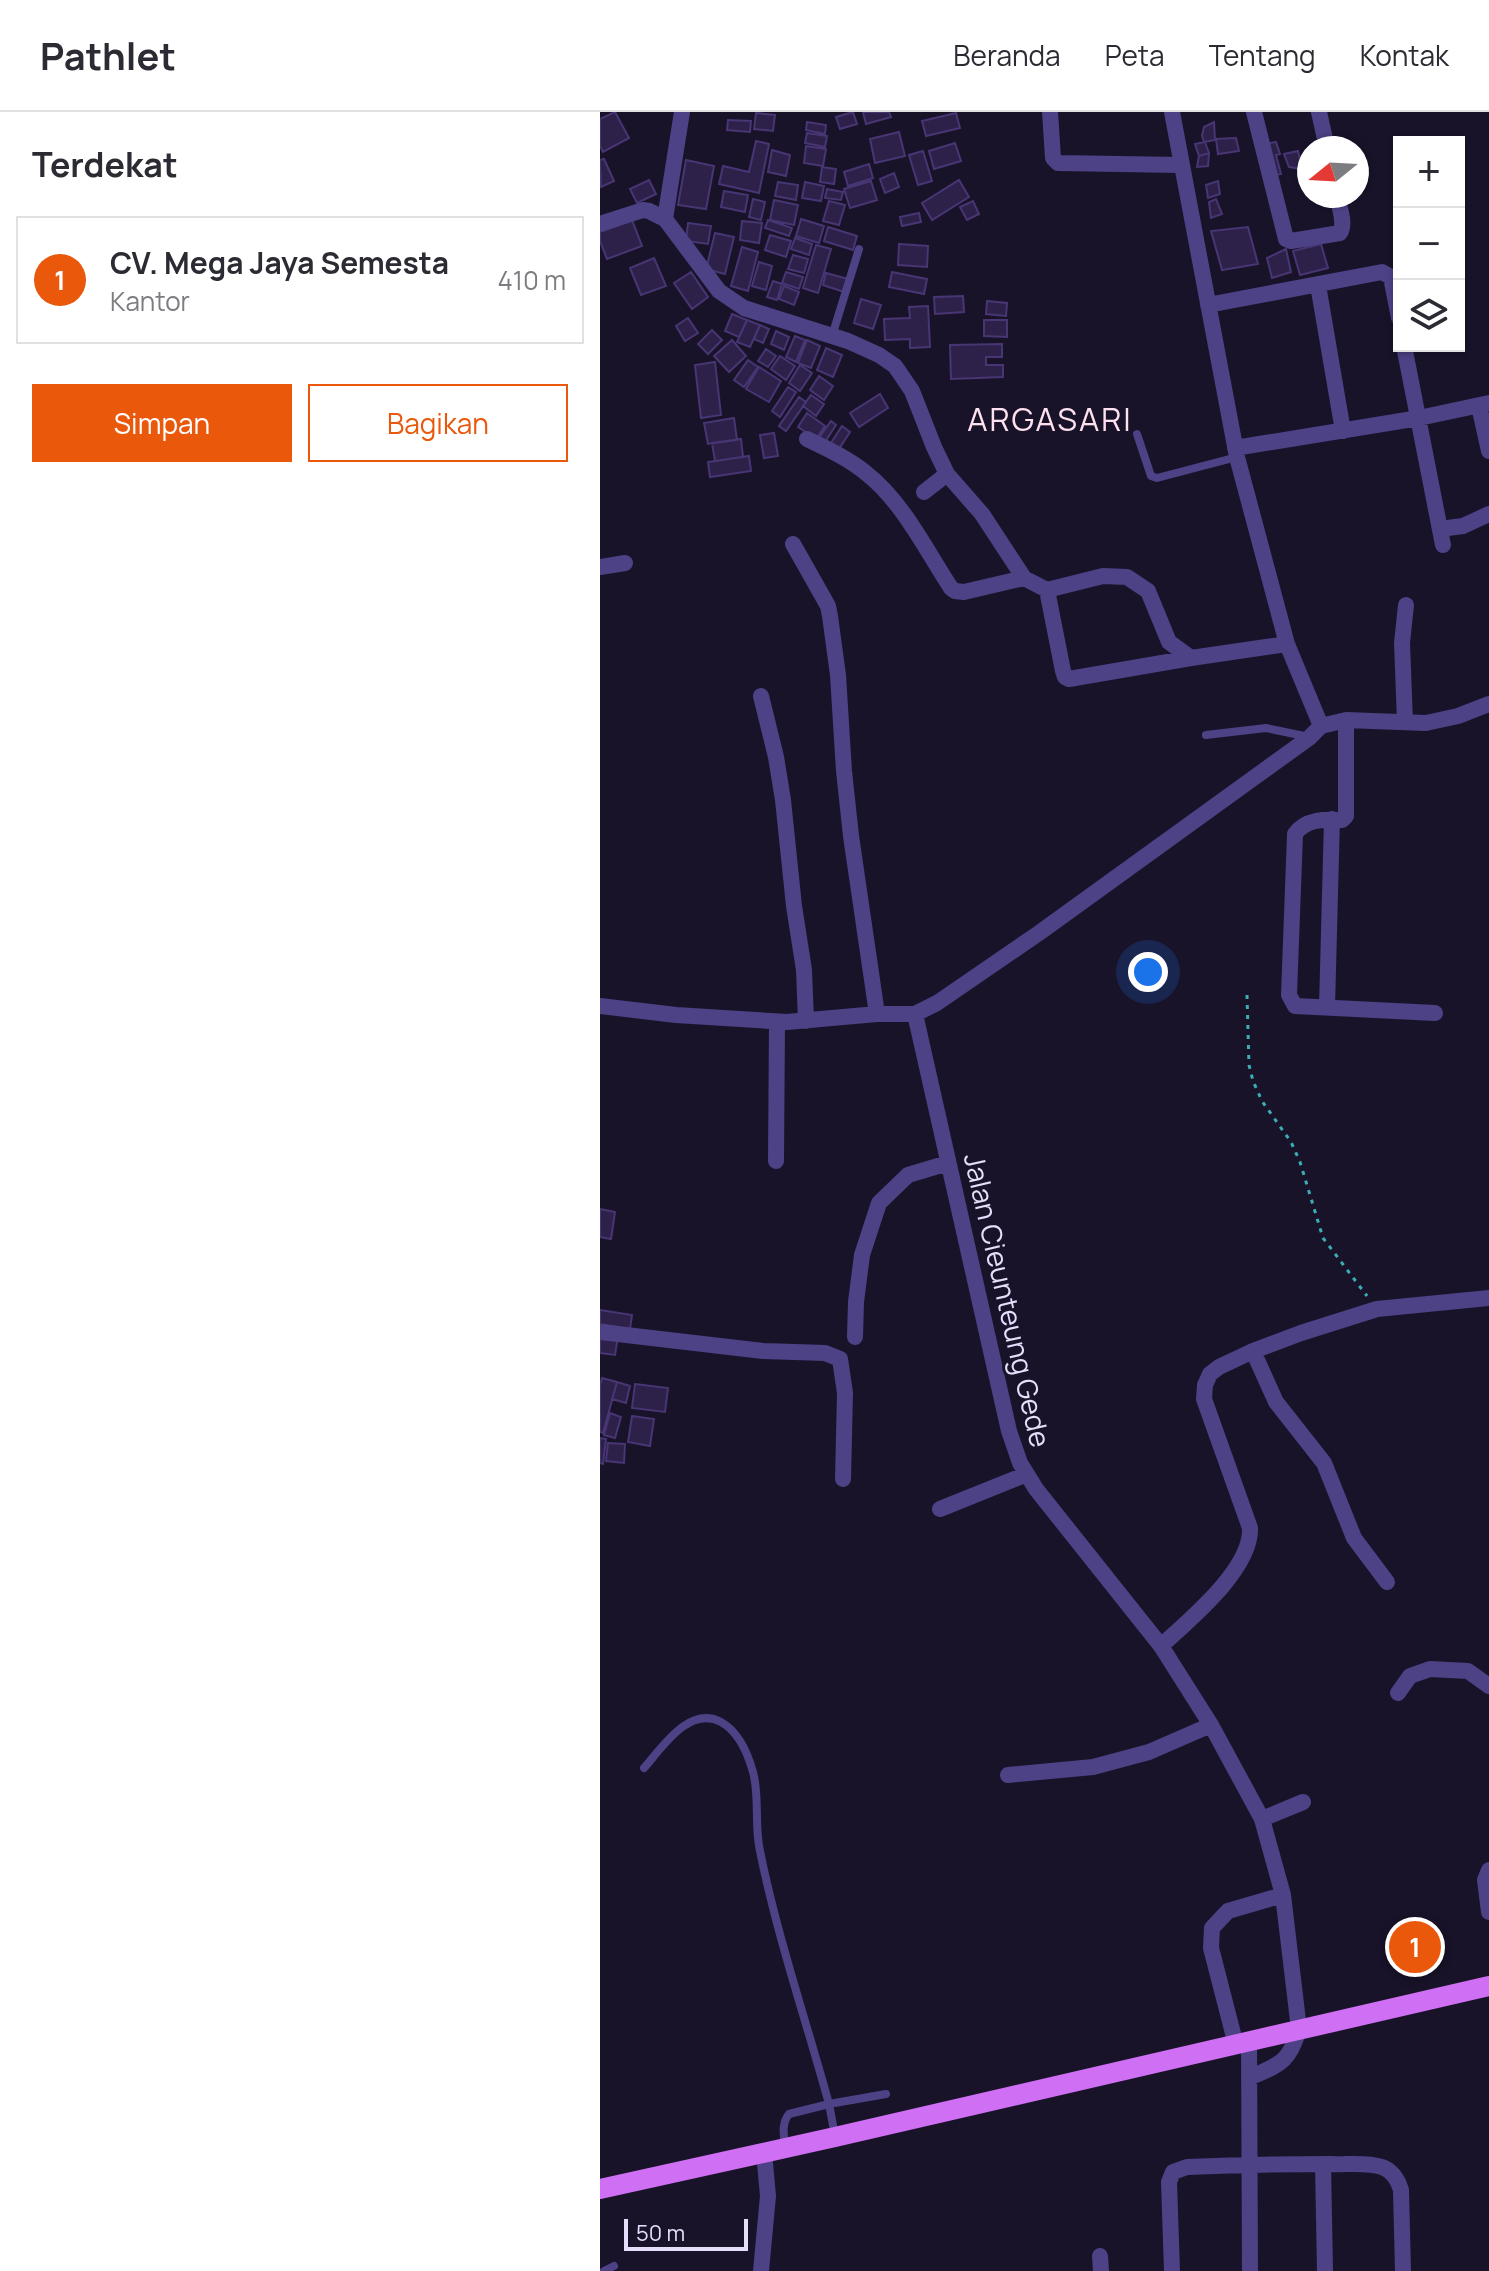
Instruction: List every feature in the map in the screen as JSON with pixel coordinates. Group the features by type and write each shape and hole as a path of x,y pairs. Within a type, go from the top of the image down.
{"main road":[{"path":"600,2189 1489,1986"}],"street":[{"path":"665,219 682,112"},
{"path":"1050,112 1053,158 1058,163 1181,165"},
{"path":"1172,112 1236,453 1287,644 1315,732"},
{"path":"1254,112 1286,239 1291,241 1340,233 1343,229 1339,208"},
{"path":"1319,112 1324,136"},
{"path":"600,224 643,210 649,211 665,219 719,291 744,308 848,341 895,366 912,391 947,474 982,514 1024,578 1047,590 1103,576 1127,577 1148,591 1169,642 1191,658"},
{"path":"1208,305 1382,272 1391,277 1393,287"},
{"path":"1318,285 1343,431"},
{"path":"1405,352 1442,537 1489,514"},
{"path":"1236,453 1484,405 1489,451"},
{"path":"807,439 847,459 868,474 886,493 955,591 964,592 1024,578"},
{"path":"924,492 947,474"},
{"path":"793,544 828,606 830,616 851,836 877,1014"},
{"path":"600,567 625,563"},
{"path":"1047,590 1063,671 1069,679 1287,644"},
{"path":"1405,722 1402,643 1406,605"},
{"path":"761,696 783,800 804,970 806,1021"},
{"path":"600,1006 777,1022 915,1014 937,1003 1039,933 1315,732 1346,720 1426,723 1458,716 1489,704"},
{"path":"1346,720 1346,816 1342,820 1306,823 1295,834 1289,995 1295,1006 1435,1013"},
{"path":"1327,1007 1332,819"},
{"name":"Jalan Cieunteung Gede","path":"915,1014 1009,1431 1020,1463 1036,1489 1161,1646 1211,1725 1262,1819 1283,1895 1299,2029"},
{"path":"776,1161 777,1022"},
{"path":"855,1337 862,1255 879,1203 908,1175 948,1163"},
{"path":"1161,1646 1226,1582 1251,1538 1204,1399 1210,1374 1253,1351 1377,1309 1489,1298"},
{"path":"600,1332 763,1351 825,1353 840,1359 845,1393 843,1479"},
{"path":"1253,1351 1276,1402 1324,1463 1354,1538 1387,1582"},
{"path":"940,1509 1027,1474"},
{"path":"1398,1693 1410,1676 1430,1669 1468,1671 1489,1686"},
{"path":"1008,1775 1106,1764 1149,1752 1211,1725"},
{"path":"1262,1819 1303,1802"},
{"path":"1489,1870 1485,1880 1489,1912"},
{"path":"1250,2271 1249,2078 1243,2043 1211,1948 1212,1928 1228,1911 1283,1895"},
{"path":"1249,2078 1282,2062 1293,2050 1299,2029"},
{"path":"761,2271 768,2196 764,2152"},
{"path":"1323,2164 1325,2271"},
{"path":"1172,2271 1169,2182 1173,2172 1187,2167 1323,2164 1372,2165 1392,2172 1401,2190 1403,2271"}],"lane":[{"path":"832,337 859,249"},
{"path":"1137,434 1147,469 1151,476 1157,478 1236,453"},
{"path":"1206,735 1266,728 1315,732"},
{"path":"644,1768 689,1722 706,1719 720,1722 745,1747 755,1776 759,1848 829,2104 835,2137"},
{"path":"785,2148 783,2126 789,2114 886,2094"},
{"path":"604,2271 614,2266"}],"path":[{"path":"1247,995 1248,1051 1253,1081 1300,1162 1323,1238 1377,1309"}],"building":[{"path":"615,112 629,138 603,152 600,146 600,119"},
{"path":"853,112 857,124 840,129 836,117"},
{"path":"863,112 889,112 891,117 866,124"},
{"path":"756,113 775,115 773,131 754,129"},
{"path":"956,113 960,128 926,136 922,121"},
{"path":"728,120 751,121 750,132 727,130"},
{"path":"807,122 826,125 825,134 806,130"},
{"path":"1214,122 1215,140 1204,142 1204,127"},
{"path":"899,132 905,156 875,163 870,139"},
{"path":"807,133 827,136 825,147 805,143"},
{"path":"1236,138 1239,151 1218,154 1216,139"},
{"path":"756,141 769,144 759,193 719,184 723,166 749,172"},
{"path":"1205,142 1209,153 1199,156 1195,144"},
{"path":"1276,142 1281,174 1270,176 1264,144"},
{"path":"955,143 961,161 934,169 929,151"},
{"path":"806,146 826,149 823,166 804,163"},
{"path":"772,150 790,155 786,176 768,172"},
{"path":"923,151 932,181 918,185 909,155"},
{"path":"1297,151 1297,168 1289,167 1284,154"},
{"path":"1209,153 1208,166 1197,167 1199,156"},
{"path":"604,159 614,181 601,187 600,160"},
{"path":"686,160 714,166 706,209 678,205"},
{"path":"869,164 873,178 848,186 844,172"},
{"path":"822,167 836,169 834,184 820,182"},
{"path":"894,173 899,187 885,193 880,179"},
{"path":"649,180 656,194 637,203 630,189"},
{"path":"959,180 969,197 932,220 922,203"},
{"path":"871,181 877,200 850,208 844,189"},
{"path":"1218,181 1220,194 1208,198 1206,185"},
{"path":"778,182 798,185 796,200 775,196"},
{"path":"805,182 824,186 821,201 802,198"},
{"path":"827,189 843,192 841,200 825,198"},
{"path":"724,191 748,195 745,212 721,207"},
{"path":"753,199 765,202 761,220 749,217"},
{"path":"1216,199 1222,214 1211,218 1209,202"},
{"path":"774,200 798,205 794,225 770,220"},
{"path":"829,201 845,205 839,225 823,221"},
{"path":"973,201 979,214 967,220 960,207"},
{"path":"919,213 921,222 902,226 900,217"},
{"path":"801,219 824,226 819,243 796,236"},
{"path":"632,220 642,246 607,259 600,232"},
{"path":"768,220 792,228 789,236 765,228"},
{"path":"742,221 762,223 759,243 740,240"},
{"path":"688,223 711,226 708,244 686,241"},
{"path":"828,227 857,236 853,250 824,241"},
{"path":"1248,227 1258,264 1222,270 1211,231"},
{"path":"715,233 734,237 725,274 706,269"},
{"path":"770,235 791,241 786,257 765,250"},
{"path":"795,238 812,244 809,255 791,249"},
{"path":"899,244 928,246 927,267 898,265"},
{"path":"1321,244 1328,268 1300,275 1293,251"},
{"path":"816,245 831,249 818,293 803,288"},
{"path":"742,247 758,252 748,291 731,286"},
{"path":"1286,249 1291,272 1272,278 1267,258"},
{"path":"793,255 808,259 804,273 788,269"},
{"path":"654,258 666,286 641,295 630,268"},
{"path":"759,262 772,266 766,290 752,286"},
{"path":"691,272 708,297 692,309 674,283"},
{"path":"786,272 803,277 799,289 782,283"},
{"path":"892,272 927,279 924,294 889,287"},
{"path":"826,273 848,279 844,292 823,285"},
{"path":"773,281 782,284 777,300 767,297"},
{"path":"784,286 799,292 794,305 779,299"},
{"path":"963,296 964,312 935,314 934,297"},
{"path":"861,299 881,305 873,329 854,323"},
{"path":"987,301 1007,303 1006,316 986,314"},
{"path":"928,306 930,347 910,348 910,339 885,340 884,319 910,318 909,307"},
{"path":"732,314 747,320 739,337 725,331"},
{"path":"688,318 698,333 685,341 676,326"},
{"path":"747,320 760,325 750,347 737,342"},
{"path":"984,320 1007,320 1007,337 984,336"},
{"path":"760,325 769,329 763,343 754,339"},
{"path":"712,330 722,340 708,354 698,344"},
{"path":"776,331 789,337 784,350 771,344"},
{"path":"795,336 805,340 796,362 786,357"},
{"path":"732,340 746,356 729,372 714,356"},
{"path":"807,340 820,346 811,368 798,363"},
{"path":"1002,344 1002,357 986,357 986,365 1003,365 1003,377 951,379 950,345"},
{"path":"826,348 842,355 833,377 817,370"},
{"path":"766,349 776,356 768,367 758,361"},
{"path":"780,356 795,366 786,380 771,369"},
{"path":"748,360 758,367 744,387 734,380"},
{"path":"715,362 721,415 701,418 695,365"},
{"path":"800,365 812,373 800,391 789,383"},
{"path":"759,367 781,381 769,402 746,389"},
{"path":"819,376 833,386 824,400 810,390"},
{"path":"788,387 796,392 780,417 772,411"},
{"path":"880,394 888,408 859,427 850,413"},
{"path":"811,395 824,404 816,416 803,406"},
{"path":"799,397 806,402 786,431 779,426"},
{"path":"807,413 825,426 816,439 798,427"},
{"path":"734,418 737,440 708,444 704,423"},
{"path":"831,421 836,425 825,442 819,438"},
{"path":"842,426 850,432 837,452 829,446"},
{"path":"774,433 778,456 764,458 760,435"},
{"path":"741,439 743,457 715,461 712,443"},
{"path":"749,456 751,471 710,477 708,462"},
{"path":"600,1209 615,1212 611,1239 600,1237"},
{"path":"600,1310 632,1315 630,1329 600,1324"},
{"path":"600,1333 618,1336 615,1355 600,1353"},
{"path":"602,1378 617,1382 603,1433 600,1432"},
{"path":"617,1382 630,1386 626,1403 612,1399"},
{"path":"635,1384 668,1388 665,1412 632,1408"},
{"path":"610,1413 621,1417 615,1438 604,1435"},
{"path":"632,1416 654,1419 650,1446 628,1442"},
{"path":"600,1438 606,1439 603,1464 600,1463"},
{"path":"608,1443 625,1444 624,1463 606,1461"}],"place":[{"name":"CV. Mega Jaya Semesta","path":"1415,1947"}],"district":[{"name":"ARGASARI","path":"1050,419"}]}
